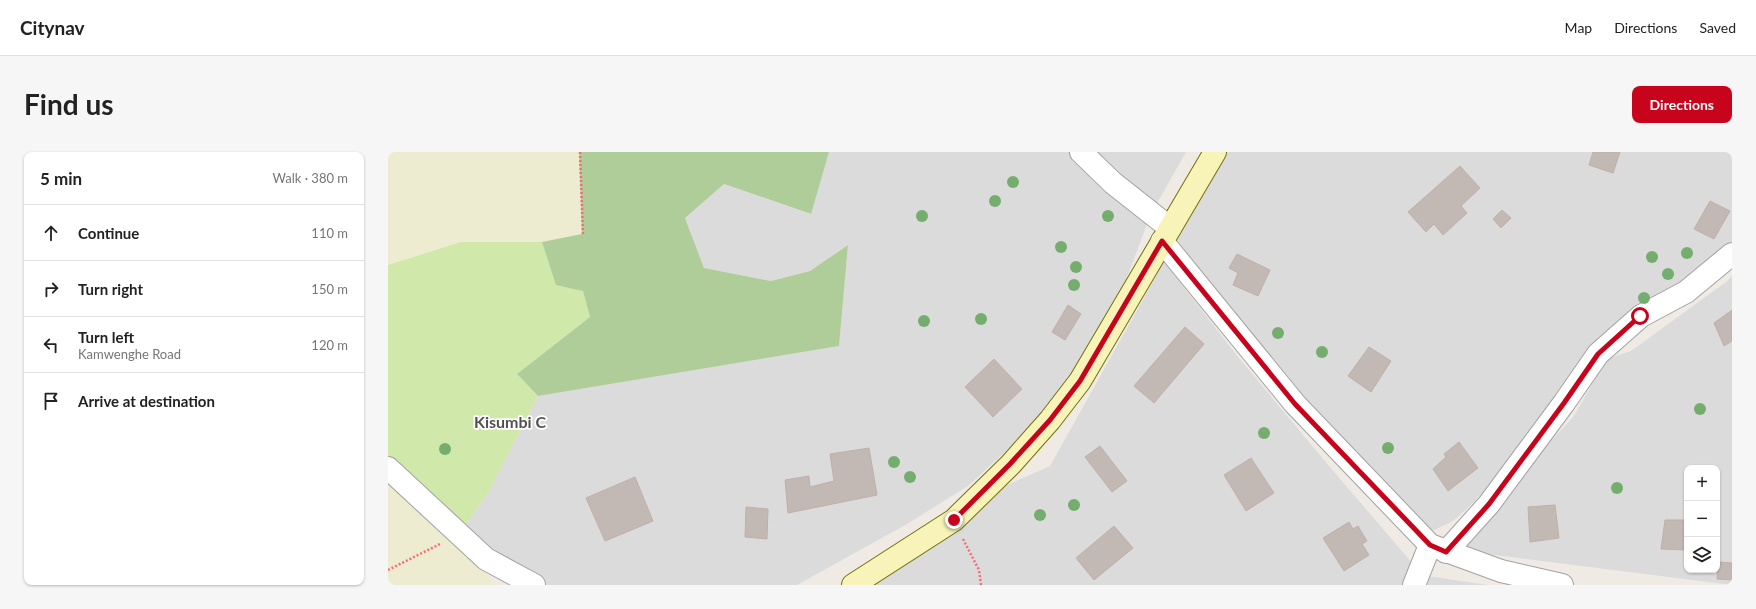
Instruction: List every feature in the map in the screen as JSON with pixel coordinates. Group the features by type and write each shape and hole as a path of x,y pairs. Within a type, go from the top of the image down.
{"main road":[{"path":"853,585 954,520 1010,464 1050,420 1080,381 1215,152"}],"street":[{"path":"1081,152 1166,234 1295,404 1438,549 1501,571 1562,585"},
{"path":"1414,585 1438,549 1489,504 1564,403 1598,354 1640,316 1686,292 1732,254"},
{"path":"388,468 486,558 534,585"}],"path":[{"path":"580,152 583,235"},
{"path":"954,520 979,570 981,585"},
{"path":"388,570 460,534"}],"shaded area":[{"path":"829,152 1186,152 1151,214 1116,306 1049,411 968,486 907,524 797,585 519,585 456,540 489,491 538,396 839,346 848,245 810,271 771,281 704,268 685,218 724,184 810,214"},
{"path":"1219,152 1732,152 1732,249 1637,320 1473,503 1453,521 1432,531 1390,494 1181,262 1175,239"},
{"path":"1164,262 1239,358 1413,564 1404,585 853,585 962,505 1050,466"},
{"path":"1732,276 1732,585 1463,551 1492,509 1533,460 1574,416 1606,359 1631,351 1726,282"},
{"path":"1421,575 1488,585 1417,585"}],"green space":[{"path":"388,152 579,152 582,234 542,242 461,242 388,265"},
{"path":"579,152 829,152 811,214 724,184 685,218 704,268 771,281 810,271 848,245 839,346 538,396 517,374 590,317 583,291 556,285 542,242 582,234"},
{"path":"461,242 542,242 555,281 583,291 590,317 517,374 538,396 489,491 456,540 388,477 388,265"},
{"path":"388,477 471,554 497,585 388,585"}],"building":[{"path":"1593,152 1620,152 1613,173 1589,165"},
{"path":"1460,166 1480,188 1461,206 1467,213 1443,235 1434,224 1426,232 1408,212"},
{"path":"1710,201 1730,211 1714,239 1694,229"},
{"path":"1502,210 1511,218 1501,228 1493,219"},
{"path":"1237,254 1270,270 1258,296 1233,285 1238,273 1229,268"},
{"path":"1068,305 1081,314 1065,340 1052,332"},
{"path":"1732,310 1732,341 1724,346 1714,323"},
{"path":"1185,327 1204,344 1154,403 1134,386"},
{"path":"1369,347 1391,361 1371,392 1348,376"},
{"path":"994,359 1022,389 993,417 965,387"},
{"path":"1459,442 1478,468 1448,491 1433,469 1446,457 1444,454"},
{"path":"1100,446 1127,481 1112,492 1085,457"},
{"path":"869,448 877,495 788,513 785,480 809,476 810,487 834,481 830,454"},
{"path":"1251,458 1274,493 1246,511 1224,475"},
{"path":"635,477 653,521 605,541 586,498"},
{"path":"1555,505 1559,538 1530,542 1528,507"},
{"path":"746,507 768,509 767,539 745,537"},
{"path":"1665,520 1684,520 1684,550 1661,549"},
{"path":"1349,522 1353,529 1358,526 1367,541 1362,544 1369,555 1344,571 1323,538"},
{"path":"1114,526 1133,548 1094,580 1076,558"},
{"path":"1720,562 1732,563 1732,580 1717,579 1717,573 1720,573"}],"district":[{"name":"Kisumbi C","path":"510,421"}],"route":[{"path":"954,520 1010,464 1050,420 1080,381 1162,241 1295,404 1430,545 1446,552 1489,504 1564,403 1598,354 1640,316"}]}
